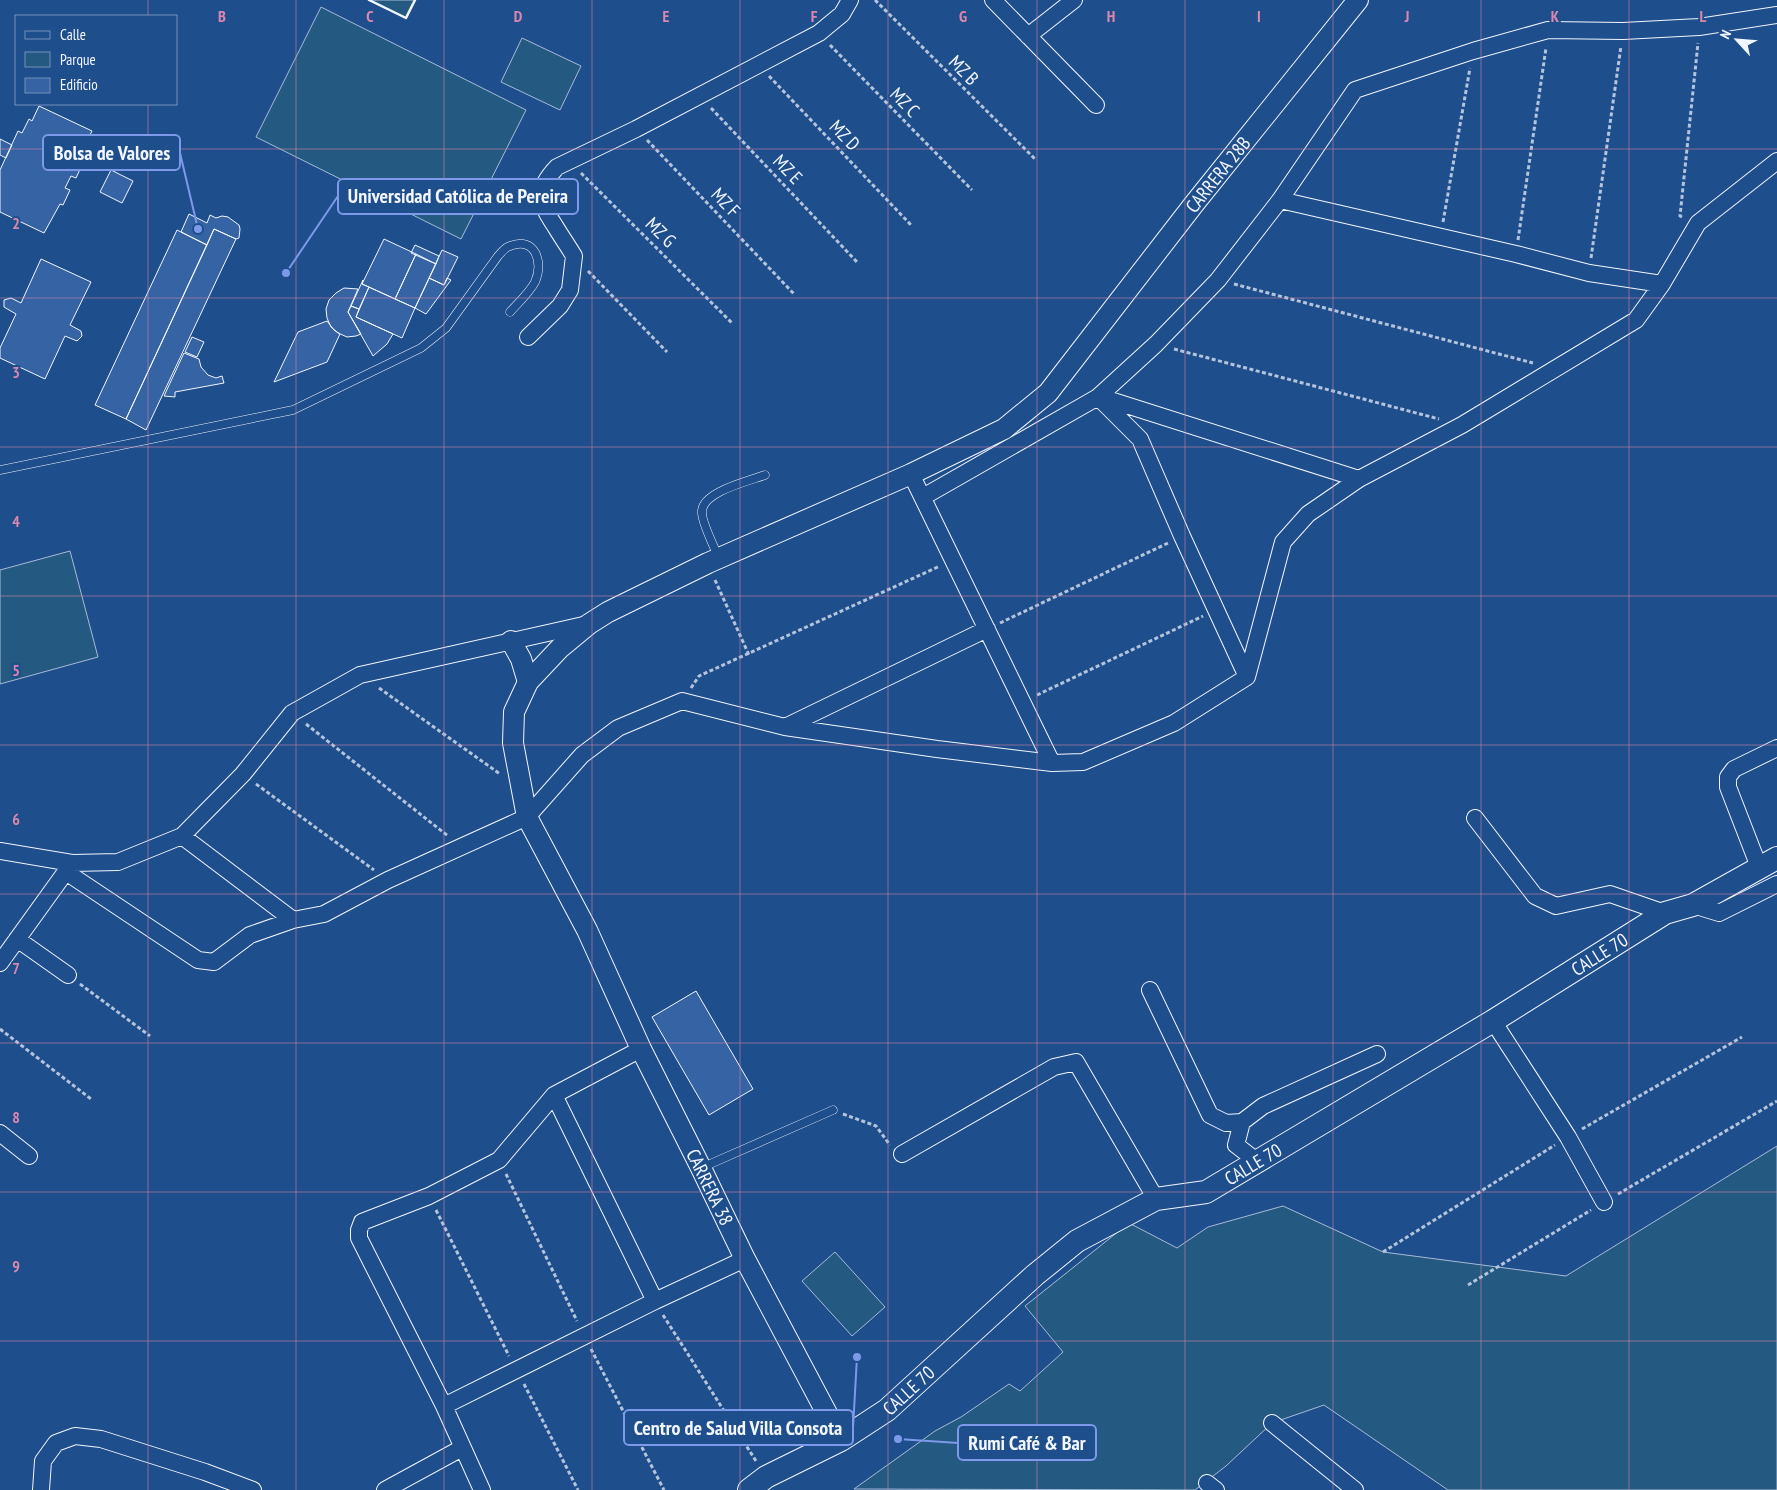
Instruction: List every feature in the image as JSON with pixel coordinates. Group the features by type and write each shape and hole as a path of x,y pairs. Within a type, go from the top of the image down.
{"main road":[{"name":"CALLE 70","path":"757,1484 841,1440 887,1410 1035,1275 1077,1241 1156,1199 1206,1192 1493,1021 1665,913 1693,905 1768,863"}],"street":[{"path":"528,337 560,306 570,290 574,256 543,207 542,194 548,176 557,167 568,161 819,33 842,14 850,0"},
{"path":"993,0 1096,105"},
{"path":"1028,36 1074,0"},
{"name":"CARRERA 28B","path":"714,561 911,474 1004,429 1048,393 1194,204 1358,0"},
{"path":"923,497 1098,396 1156,344 1218,280 1280,200 1355,90 1473,50 1548,30 1623,31 1699,27 1777,15"},
{"path":"69,868 198,960 214,962 250,935 293,920 324,914 388,880 528,817 582,755 596,744 618,728 682,701 785,727 1052,763 1083,762 1174,724 1247,677 1283,542 1308,514 1359,479 1462,425 1636,320 1662,284 1698,223 1777,161"},
{"path":"1280,200 1516,254 1589,273 1662,284"},
{"path":"1098,396 1359,479"},
{"path":"1098,396 1140,439 1247,677"},
{"path":"911,474 1052,763"},
{"name":"CARRERA 38","path":"714,561 608,612 589,624 560,648 528,682 514,712 513,743 528,817 587,930 641,1049 745,1259 841,1440"},
{"path":"0,851 69,868 118,862 182,836 243,774 292,713 360,675 589,624"},
{"path":"785,727 986,629"},
{"path":"511,641 521,659 528,682"},
{"path":"1768,863 1728,787 1728,777 1734,769 1777,748"},
{"path":"1476,818 1534,896 1556,906 1610,894 1665,913"},
{"path":"182,836 293,920"},
{"path":"0,963 69,868"},
{"path":"1693,905 1719,913 1777,884"},
{"path":"17,939 68,975"},
{"path":"1150,990 1210,1115 1226,1123 1242,1122 1263,1106 1377,1054"},
{"path":"1493,1021 1568,1137 1604,1202"},
{"path":"482,1490 444,1406 359,1238 359,1230 362,1222 429,1196 499,1160 554,1095 641,1049"},
{"path":"902,1154 1054,1067 1076,1062 1156,1199"},
{"path":"554,1095 655,1301"},
{"path":"1242,1122 1236,1145 1258,1162"},
{"path":"0,1133 29,1156"},
{"path":"444,1406 655,1301 745,1259"},
{"path":"1272,1423 1355,1490"},
{"path":"41,1490 43,1461 56,1443 75,1436 101,1439 205,1472 254,1490"},
{"path":"385,1490 462,1448"}],"lane":[{"path":"0,470 293,410 421,348 446,328 498,256 509,246 522,244 531,248 538,257 539,268 535,283 510,312"},
{"path":"714,561 702,514 702,505 713,494 765,475"},
{"path":"701,1168 833,1110"}],"path":[{"name":"MZ B","path":"875,0 1034,159"},
{"path":"1698,223 1680,216 1699,27"},
{"path":"1516,254 1548,30"},
{"path":"1589,273 1623,31"},
{"name":"MZ C","path":"819,33 972,190"},
{"path":"1441,238 1473,50"},
{"name":"MZ D","path":"759,65 911,225"},
{"name":"MZ E","path":"698,95 857,262"},
{"name":"MZ F","path":"636,128 795,295"},
{"name":"MZ G","path":"568,161 734,324"},
{"path":"574,256 667,352"},
{"path":"1218,280 1555,369"},
{"path":"1156,344 1462,425"},
{"path":"986,629 1182,536"},
{"path":"682,701 699,676 749,655 954,559"},
{"path":"714,561 749,655"},
{"path":"1023,702 1217,610"},
{"path":"360,675 521,789"},
{"path":"292,713 461,846"},
{"path":"243,774 388,880"},
{"path":"68,975 150,1036"},
{"path":"0,1029 91,1099"},
{"path":"1468,1285 1604,1202 1777,1101"},
{"path":"833,1110 876,1126 889,1144 902,1154"},
{"path":"429,1196 578,1490"},
{"path":"655,1301 757,1484"}],"green space":[{"path":"369,0 415,0 406,18"},
{"path":"321,7 526,110 461,239 256,137"},
{"path":"522,38 581,66 560,110 501,82"},
{"path":"70,551 98,657 0,684 0,570"},
{"path":"1777,1146 1777,1490 1448,1490 1324,1405 1272,1423 1226,1466 1195,1490 854,1489 935,1431 961,1417 1009,1384 1020,1391 1063,1352 1025,1306 1129,1223 1177,1248 1208,1227 1283,1206 1383,1252 1566,1276"},
{"path":"835,1252 885,1307 852,1336 802,1281"}],"building":[{"path":"39,106 92,131 85,145 87,146 80,162 83,163 76,178 71,176 65,188 70,190 63,205 60,204 44,233 0,212 0,170 18,131 22,133 29,119 32,121"},
{"path":"0,139 12,145 6,158 0,155"},
{"path":"111,170 133,181 122,203 100,192"},
{"path":"189,214 207,223 210,215 216,218 228,217 239,225 239,238 236,239 214,229 207,245 181,232"},
{"path":"214,229 236,239 146,430 126,419"},
{"path":"177,230 207,245 126,419 95,405"},
{"path":"384,239 416,254 395,299 362,284"},
{"path":"415,245 439,256 436,264 411,253"},
{"path":"442,250 458,257 444,285 429,278"},
{"path":"416,254 436,264 415,308 395,299"},
{"path":"41,259 91,282 70,325 81,331 82,336 77,341 65,336 45,379 0,358 0,348 16,314 4,307 4,300 11,298 21,303"},
{"path":"429,278 444,285 447,278 451,280 426,314 415,308"},
{"path":"363,280 362,284 369,287 359,309 351,306"},
{"path":"369,287 415,308 402,338 356,317"},
{"path":"344,288 358,289 348,312 361,334 356,336 347,337 338,333 331,327 327,318 326,309 329,300"},
{"path":"351,306 359,309 356,317 393,334 387,344 373,356 348,312"},
{"path":"327,321 340,334 327,362 274,382 298,332"},
{"path":"192,337 204,342 197,357 185,352"},
{"path":"184,353 199,359 201,367 208,375 216,378 222,376 224,383 175,392 175,397 164,396"},
{"path":"696,991 753,1089 709,1115 652,1017"}],"wall":[{"path":"369,0 406,18 415,0"}],"place":[{"name":"Bolsa de Valores","path":"198,229"},
{"name":"Universidad Católica de Pereira","path":"286,273"},
{"name":"Centro de Salud Villa Consota","path":"857,1357"},
{"name":"Rumi Café & Bar","path":"898,1439"}]}
